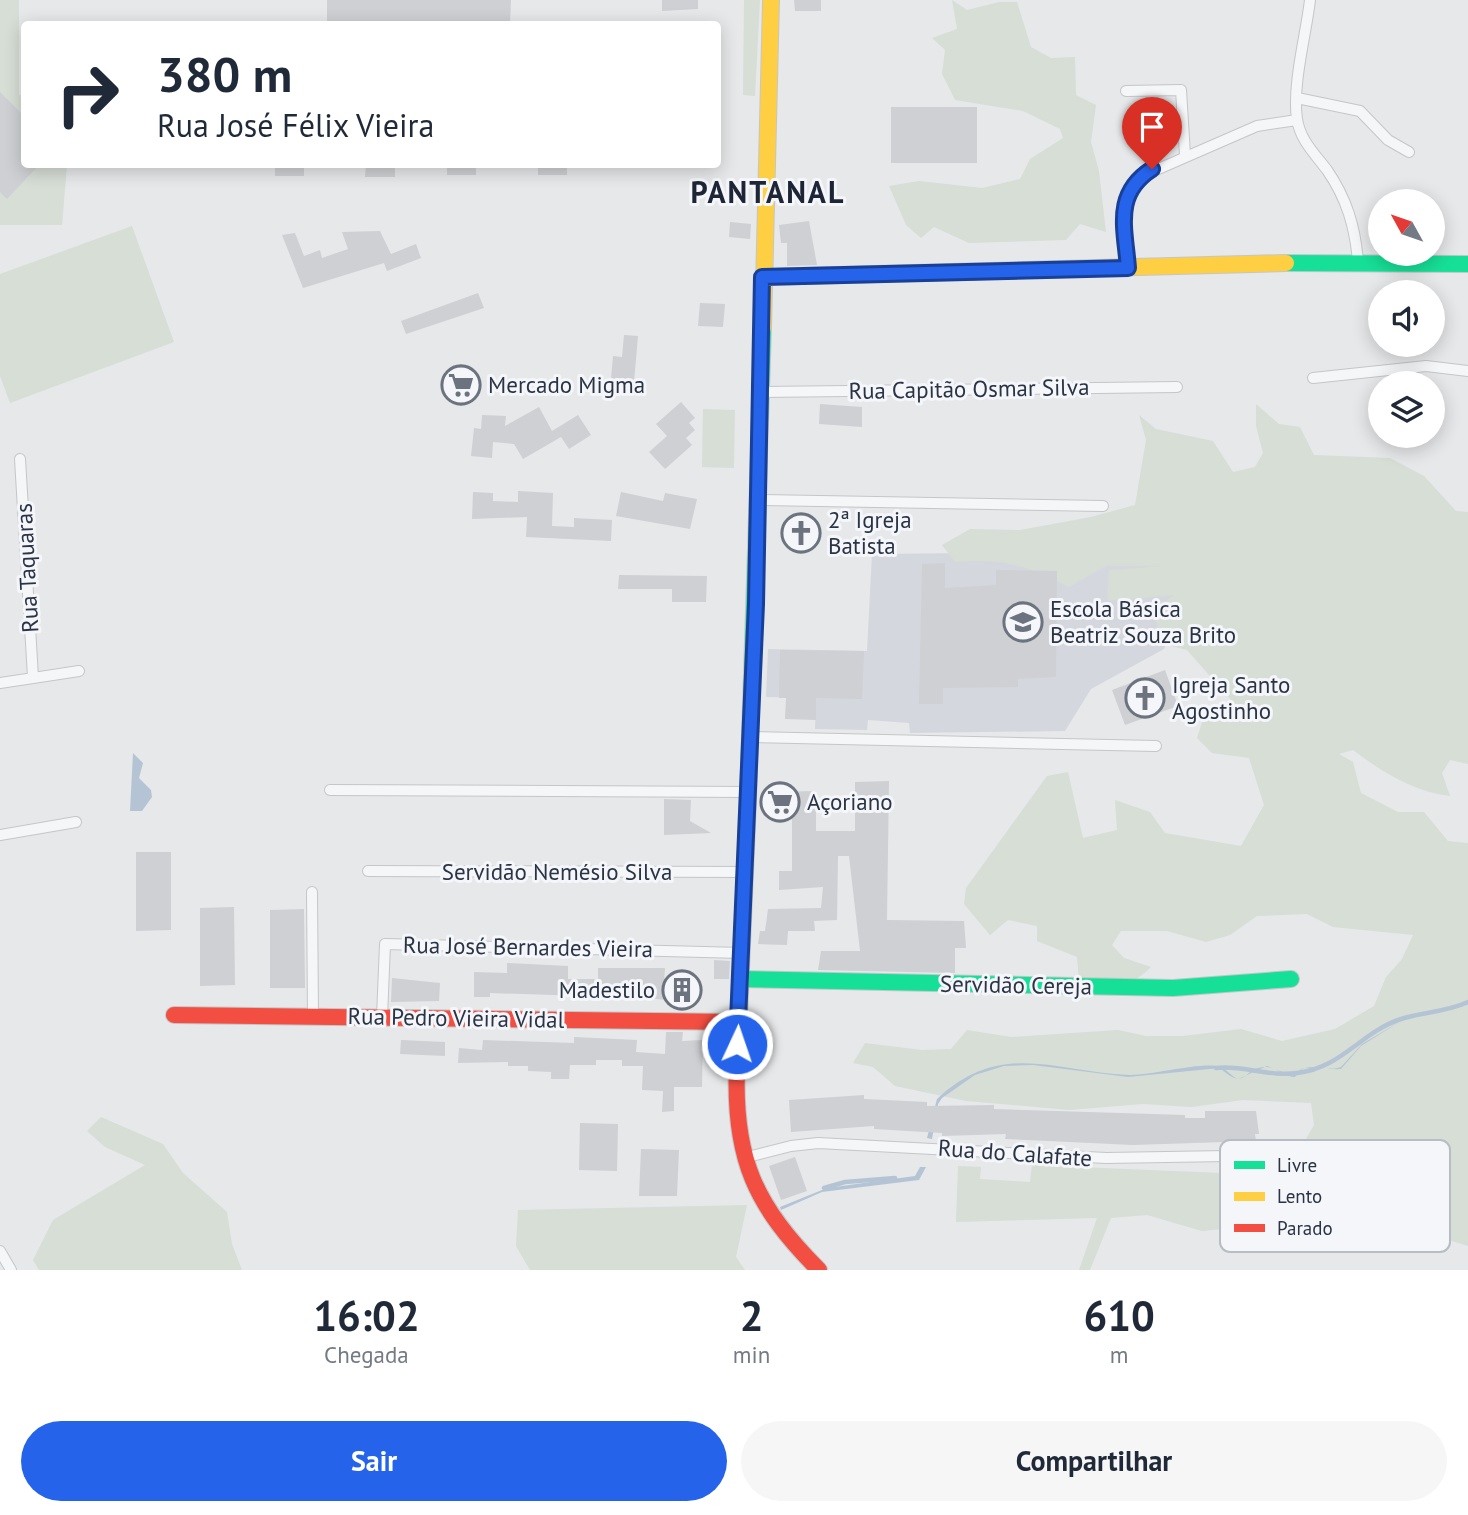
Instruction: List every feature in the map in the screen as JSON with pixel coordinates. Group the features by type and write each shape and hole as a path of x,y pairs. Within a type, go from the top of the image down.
{"street":[{"path":"771,0 746,873 736,1084 744,1158 759,1201 774,1224 819,1270"},
{"path":"1310,0 1297,98 1297,120 1306,144 1326,170 1352,217 1358,261"},
{"path":"1126,91 1181,90 1185,155"},
{"path":"1297,98 1360,111 1388,141 1409,152"},
{"path":"1128,268 1124,208 1131,186 1152,169 1257,126 1297,120"},
{"path":"762,277 1358,261 1468,264"},
{"path":"1313,379 1426,366 1468,371"},
{"name":"Rua Capitão Osmar Silva","path":"760,391 1177,387"},
{"name":"Rua Taquaras","path":"20,459 33,677"},
{"path":"758,500 1102,506"},
{"path":"0,683 79,671"},
{"path":"750,737 1156,746"},
{"path":"330,790 748,792"},
{"path":"0,835 76,822"},
{"name":"Servidão Nemésio Silva","path":"368,871 746,873"},
{"path":"312,892 313,1016"},
{"name":"Rua José Bernardes Vieira","path":"382,1017 385,944 743,953"},
{"name":"Servidão Cereja","path":"741,979 1173,988 1291,979"},
{"name":"Rua Pedro Vieira Vidal","path":"174,1015 738,1022"},
{"name":"Rua do Calafate","path":"744,1158 818,1143 1106,1158 1220,1156"},
{"path":"0,1251 11,1270"}],"shaded area":[{"path":"0,0 19,0 21,168 67,168 62,225 0,225"},
{"path":"744,0 760,0 755,96 743,95"},
{"path":"952,0 967,10 999,2 1017,2 1031,47 1051,58 1075,57 1076,95 1096,105 1091,142 1099,171 1106,232 1080,224 1066,240 969,243 934,227 921,238 906,225 889,186 919,181 982,188 1020,179 1030,159 1063,138 1060,129 1023,111 955,100 942,74 945,50 932,38 957,29"},
{"path":"132,226 174,342 10,403 0,376 0,274"},
{"path":"1256,404 1279,424 1300,427 1314,455 1390,458 1424,476 1456,511 1468,512 1468,764 1450,760 1442,773 1450,796 1399,780 1353,750 1339,754 1353,762 1361,793 1398,812 1424,812 1448,841 1468,843 1468,1246 1450,1240 1450,1140 1305,1140 1314,1125 1311,1103 1243,1100 1192,1107 1143,1104 1069,1110 966,1101 895,1086 873,1067 853,1063 865,1043 922,1050 951,1049 967,1030 1011,1037 1118,1030 1146,1036 1183,1036 1241,1029 1282,1041 1335,1029 1374,1006 1386,977 1402,959 1413,935 1333,927 1307,914 1257,916 1230,935 1206,942 1167,931 1121,931 1112,945 1124,958 1151,967 1134,980 1109,984 1079,980 1077,957 1037,941 1037,926 1008,920 990,935 964,904 966,888 1047,776 1068,772 1083,838 1117,830 1115,800 1150,812 1165,833 1241,846 1264,805 1249,758 1212,753 1197,738 1204,716 1238,708 1187,650 1163,644 1153,611 1174,595 1107,601 1109,570 1163,566 1106,566 1069,587 1027,568 1002,562 955,562 942,545 970,529 1020,530 1091,517 1135,505 1146,440 1139,415 1156,429 1213,441 1233,472 1255,467 1263,453 1256,426"},
{"path":"703,409 735,410 734,468 702,467"},
{"name":"Escola Básica Beatriz Souza Brito","path":"1153,551 1191,596 1164,649 1091,689 1065,731 910,733 909,723 868,720 867,730 815,729 816,698 766,697 768,649 867,651 872,554"},
{"path":"101,1117 163,1144 183,1173 227,1212 232,1244 242,1270 39,1270 33,1260 53,1220 145,1165 105,1147 87,1131"},
{"path":"1032,1165 1220,1173 1220,1229 1202,1231 1147,1215 1111,1218 1090,1270 1079,1270 1097,1218 956,1222 958,1166 981,1167 980,1179 1030,1182"},
{"path":"747,1205 736,1257 745,1270 530,1270 516,1246 518,1210"}],"water":[{"path":"133,753 143,763 139,778 151,790 152,797 142,811 130,811"},
{"path":"1401,1021 1361,1046 1341,1069 1334,1069 1341,1067 1362,1044"},
{"path":"1007,1064 1052,1065 1129,1075 1212,1066 1222,1068 1237,1078 1220,1068 1128,1077 1033,1065 1004,1066 975,1075 942,1098 938,1104 932,1139 927,1138 937,1099 961,1081 984,1070"},
{"path":"920,1167 926,1167 919,1180 822,1192 781,1210 780,1207 827,1188 915,1176"}],"building":[{"path":"327,0 511,0 510,21 327,21"},
{"path":"662,0 698,0 698,9 662,11"},
{"path":"794,0 821,0 821,11 795,11"},
{"path":"0,92 21,113 21,168 36,168 7,199 0,192"},
{"path":"891,107 977,107 977,163 891,163"},
{"path":"275,168 304,168 304,176 275,176"},
{"path":"366,168 395,168 395,177 365,177"},
{"path":"447,168 476,168 476,175 447,175"},
{"path":"538,168 567,168 567,175 538,175"},
{"path":"809,221 817,265 787,266 787,243 781,243 779,225"},
{"path":"730,222 751,224 750,239 729,237"},
{"path":"380,231 391,254 416,244 421,258 387,271 384,263 303,288 282,235 295,233 304,256 320,250 322,258 348,249 342,232"},
{"path":"478,293 484,308 406,334 401,321"},
{"path":"700,303 725,304 723,327 698,326"},
{"path":"624,335 638,336 634,382 611,379 613,356 622,357"},
{"path":"681,402 695,418 689,423 695,430 686,438 692,445 665,469 649,452 667,436 656,424"},
{"path":"820,404 862,407 862,427 819,424"},
{"path":"539,407 552,431 578,415 591,435 569,449 561,437 523,459 514,444 493,442 492,458 471,456 474,428 481,429 482,415 506,416 505,426"},
{"path":"518,491 553,493 552,526 574,527 574,518 612,520 611,541 526,537 527,517 472,519 473,492 493,493 493,501 518,502"},
{"path":"621,492 663,501 665,493 697,499 690,529 616,516"},
{"name":"2ª Igreja Batista","path":"788,522 815,522 814,543 788,543"},
{"path":"945,563 945,588 996,585 996,570 1057,571 1056,677 1018,679 1018,687 943,688 943,704 919,704 922,564"},
{"path":"619,575 707,576 706,602 672,602 672,589 618,589"},
{"path":"780,650 864,651 862,699 816,698 816,720 785,719 786,698 779,698"},
{"name":"Igreja Santo Agostinho","path":"1165,670 1178,706 1125,725 1112,690"},
{"path":"889,781 887,920 964,921 966,948 955,948 955,973 818,970 821,951 860,951 849,856 838,856 837,920 814,921 815,931 788,931 787,945 758,944 760,931 765,931 768,909 821,908 823,887 779,890 779,871 792,871 792,814 773,814 773,792 816,791 816,831 855,831 855,782"},
{"path":"664,799 691,800 690,821 711,833 664,835"},
{"path":"136,852 171,852 171,930 136,931"},
{"path":"234,907 235,985 200,986 200,908"},
{"path":"304,909 305,988 270,988 270,910"},
{"path":"714,960 730,961 729,979 714,979"},
{"path":"507,963 568,966 568,979 598,979 598,968 665,968 664,983 697,984 696,996 689,1006 667,1005 667,1000 645,998 490,993 490,997 474,997 474,972 507,973"},
{"path":"392,978 440,983 439,1001 391,1002"},
{"path":"666,1032 683,1032 682,1041 703,1040 702,1087 674,1087 674,1111 662,1112 663,1091 642,1090 643,1066 622,1066 622,1060 596,1060 596,1065 570,1065 569,1079 551,1079 551,1072 528,1071 528,1066 508,1066 508,1062 458,1063 459,1048 482,1050 483,1040 574,1043 574,1037 637,1040 636,1052 665,1054"},
{"path":"401,1040 445,1042 445,1056 400,1054"},
{"path":"864,1095 864,1099 927,1102 927,1106 994,1105 994,1109 1185,1115 1185,1118 1205,1118 1205,1111 1256,1111 1259,1134 1255,1134 1256,1140 1133,1145 1005,1139 1006,1134 942,1136 942,1133 874,1129 874,1126 791,1132 789,1100"},
{"path":"580,1123 618,1124 617,1171 579,1170"},
{"path":"641,1149 679,1150 677,1196 639,1196"},
{"path":"795,1157 807,1191 781,1200 769,1166"}],"waterway":[{"path":"1216,1068 1287,1074 1313,1070 1339,1057 1387,1025 1468,1002"},
{"path":"824,1188 845,1182 895,1178"}],"traffic: fast":[{"path":"1286,263 1468,264"},
{"path":"748,799 763,328"},
{"path":"741,979 1173,988 1291,979"}],"traffic: slow":[{"path":"763,328 771,0"},
{"path":"763,277 1286,263"},
{"path":"737,1066 748,799"}],"traffic: jam":[{"path":"174,1015 738,1022"},
{"path":"737,1066 739,1128 752,1178 779,1224 819,1270"}],"place":[{"name":"Mercado Migma","path":"461,385"},
{"name":"2ª Igreja Batista","path":"801,533"},
{"name":"Escola Básica Beatriz Souza Brito","path":"1023,622"},
{"name":"Igreja Santo Agostinho","path":"1145,698"},
{"name":"Açoriano","path":"780,802"},
{"name":"Madestilo","path":"682,990"}],"district":[{"name":"PANTANAL","path":"768,193"}],"route":[{"path":"737,1044 756,604 762,277 1128,268 1124,208 1126,196 1131,186 1152,169"}]}
